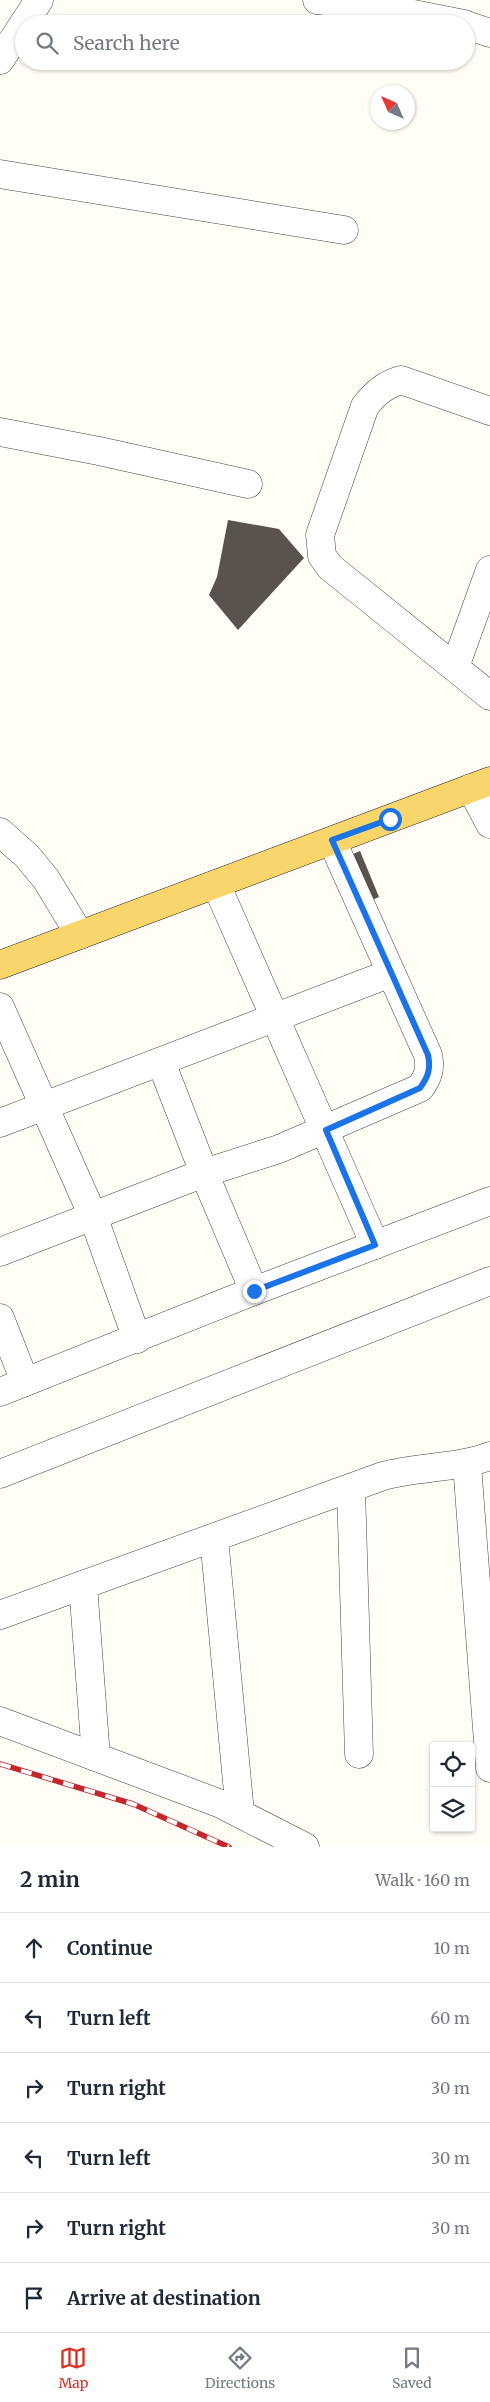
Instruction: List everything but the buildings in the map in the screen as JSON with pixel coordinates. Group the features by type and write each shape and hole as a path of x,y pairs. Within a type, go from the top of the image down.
{"main road":[{"path":"0,965 480,784"}],"street":[{"path":"29,15 39,0"},
{"path":"317,0 378,7 419,15"},
{"path":"475,28 490,33"},
{"path":"0,60 15,37"},
{"path":"0,174 344,230"},
{"path":"490,411 401,380 389,383 365,406 320,535 322,556 330,567 490,696"},
{"path":"0,432 98,451 248,484"},
{"path":"455,666 490,570"},
{"path":"480,784 490,824"},
{"path":"0,832 26,856 46,879 80,935"},
{"path":"0,1252 204,1173 278,1149 420,1088 427,1078 430,1064 428,1055 332,840"},
{"path":"216,884 326,1130 375,1245"},
{"path":"0,1123 391,973"},
{"path":"0,1007 93,1216 137,1338"},
{"path":"161,1062 204,1173 254,1291"},
{"path":"0,1392 254,1291 490,1201"},
{"path":"0,1474 490,1281"},
{"path":"0,1318 25,1382"},
{"path":"0,1615 400,1471 479,1460 490,1768"},
{"path":"351,1489 359,1754"},
{"path":"214,1538 240,1813"},
{"path":"83,1585 96,1757"},
{"path":"0,1721 240,1813 305,1847"}],"railway":[{"path":"0,1764 133,1804 229,1847"}],"route":[{"path":"254,1291 375,1245 326,1130 420,1088 427,1078 430,1064 428,1055 332,840 390,819"}]}
